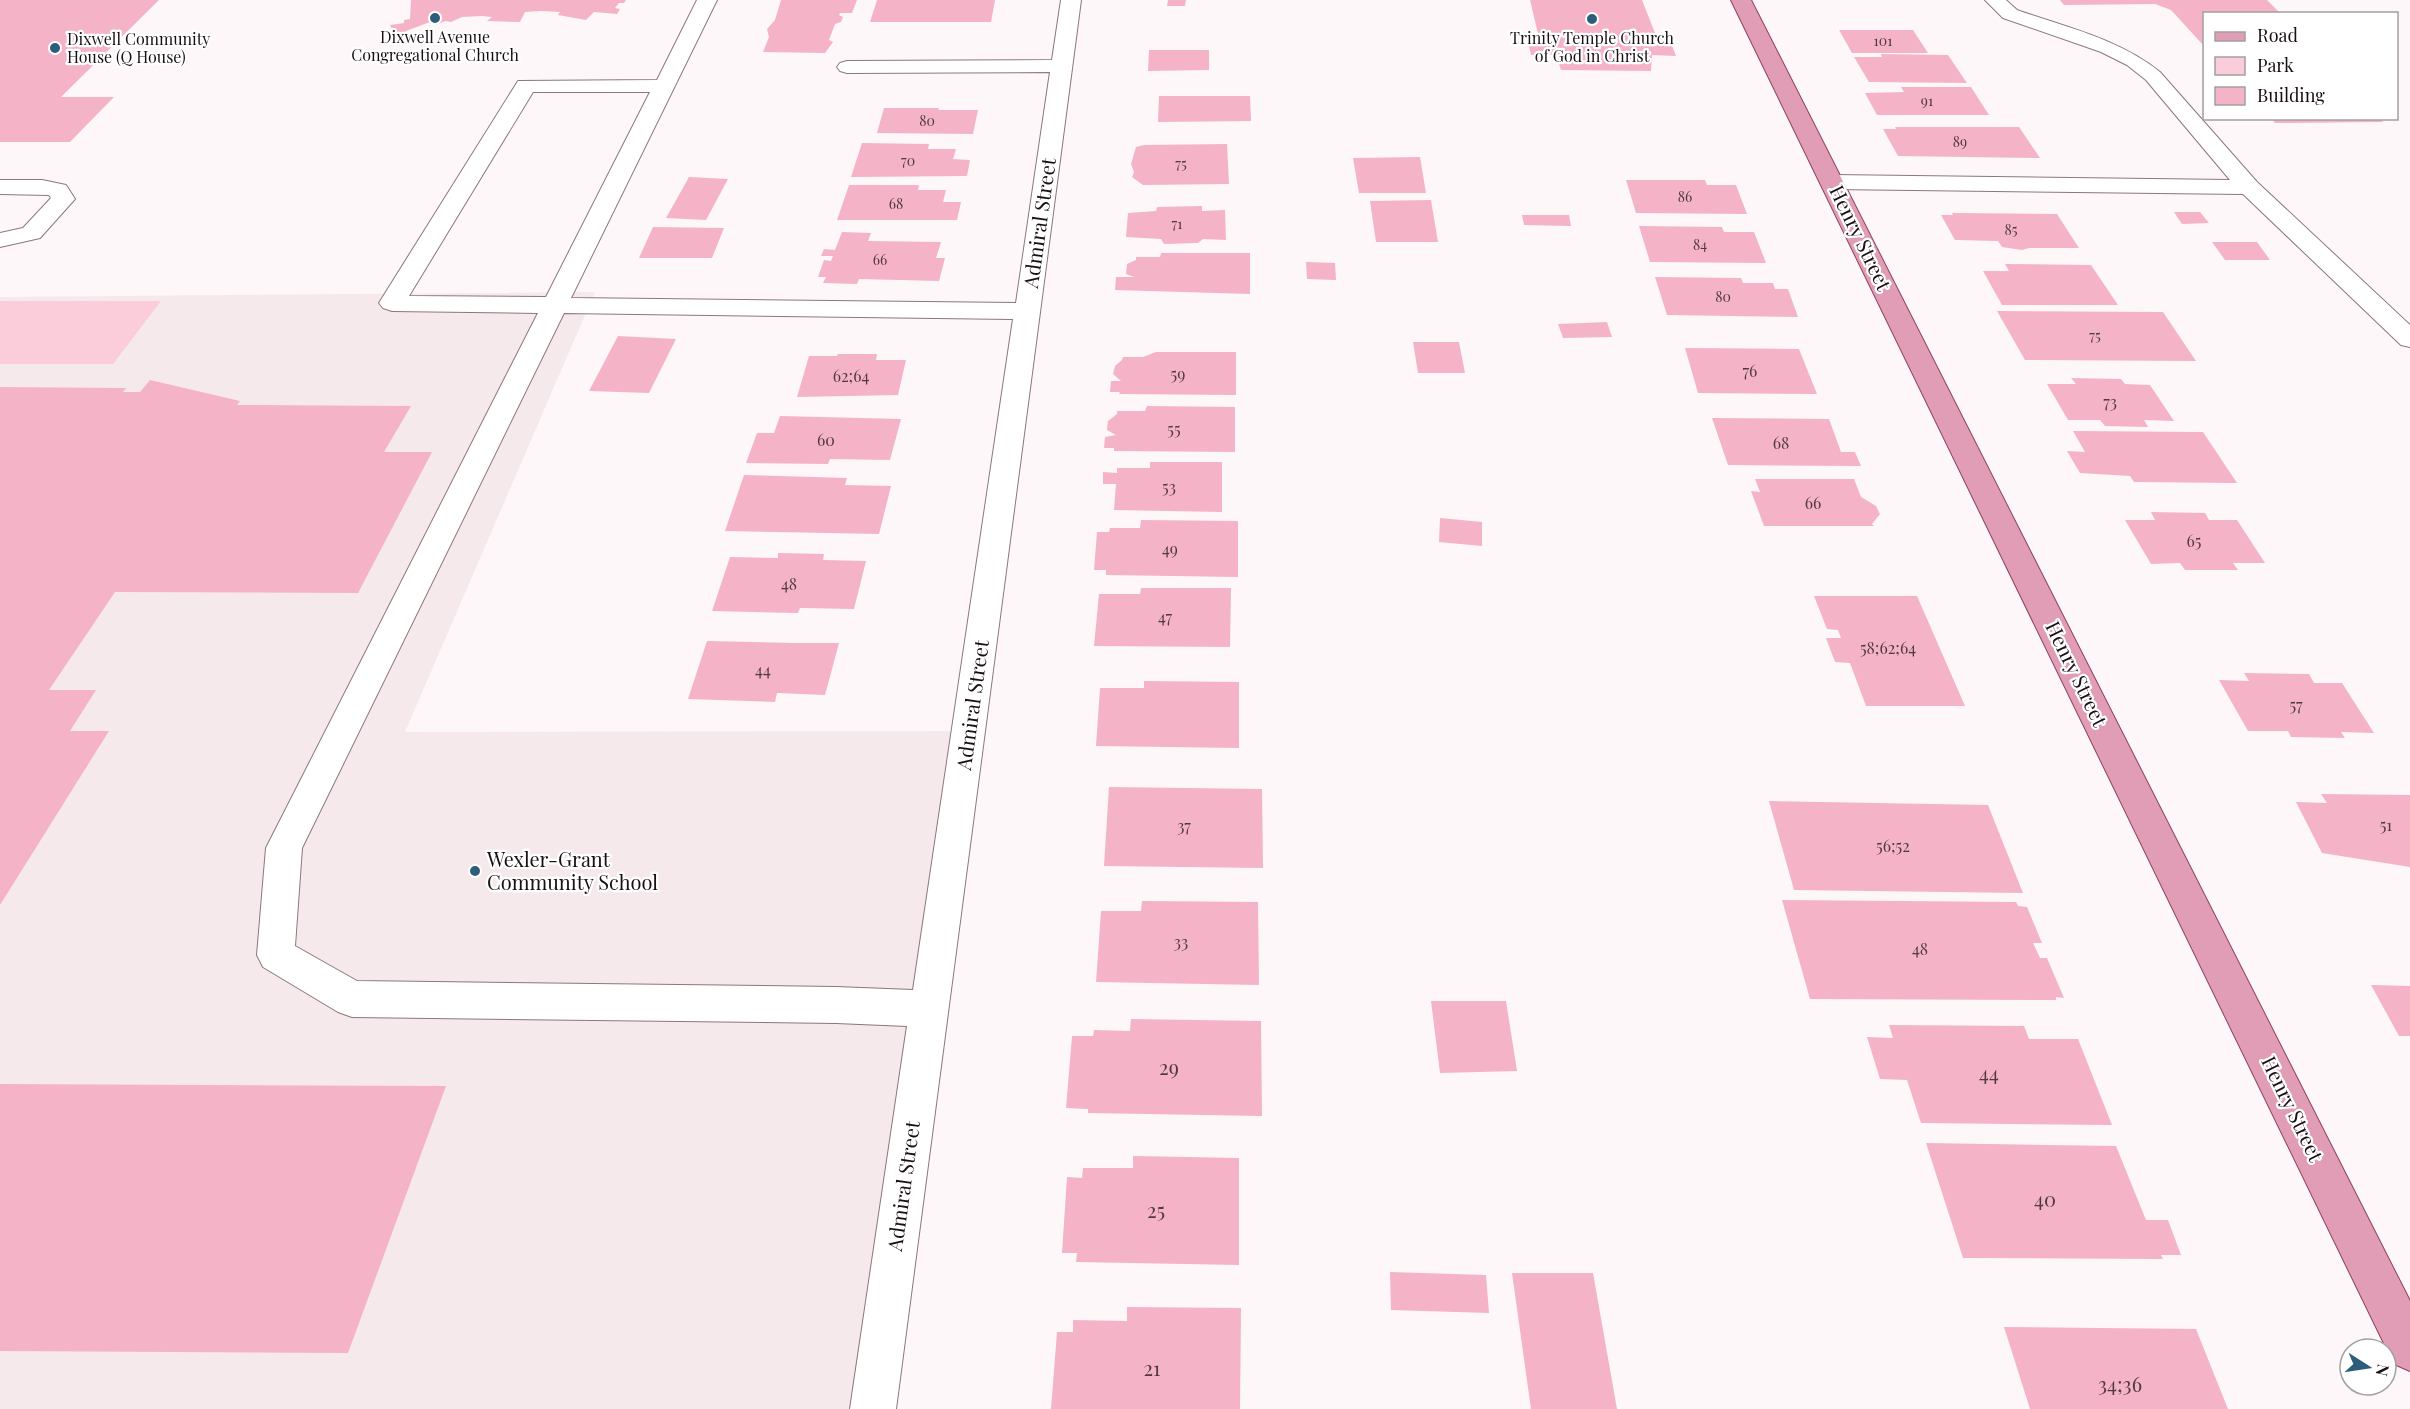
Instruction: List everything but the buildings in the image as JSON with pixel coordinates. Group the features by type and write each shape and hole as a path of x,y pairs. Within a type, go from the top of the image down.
{"main road":[{"name":"Henry Street","path":"1741,0 2410,1348"}],"street":[{"path":"707,0 284,848 276,955 352,999 836,1005 930,1009"},
{"name":"Admiral Street","path":"873,1409 1071,0"},
{"path":"1995,0 2010,14 2108,48 2134,61 2153,76 2249,187 2410,339"},
{"path":"847,67 1062,66"},
{"path":"664,86 526,86 392,303 1028,311"},
{"path":"1832,182 2249,187"},
{"path":"0,187 42,187 57,190 63,199 31,232 0,240"}],"shaded area":[{"name":"Wexler-Grant Community School","path":"595,292 405,732 969,731 873,1409 0,1409 0,297"}],"green space":[{"path":"0,301 161,301 113,364 0,364"}],"place":[{"name":"Dixwell Avenue Congregational Church","path":"435,18"},
{"name":"Trinity Temple Church of God in Christ","path":"1592,19"},
{"name":"Dixwell Community House (Q House)","path":"55,48"},
{"name":"Wexler-Grant Community School","path":"475,871"}]}
